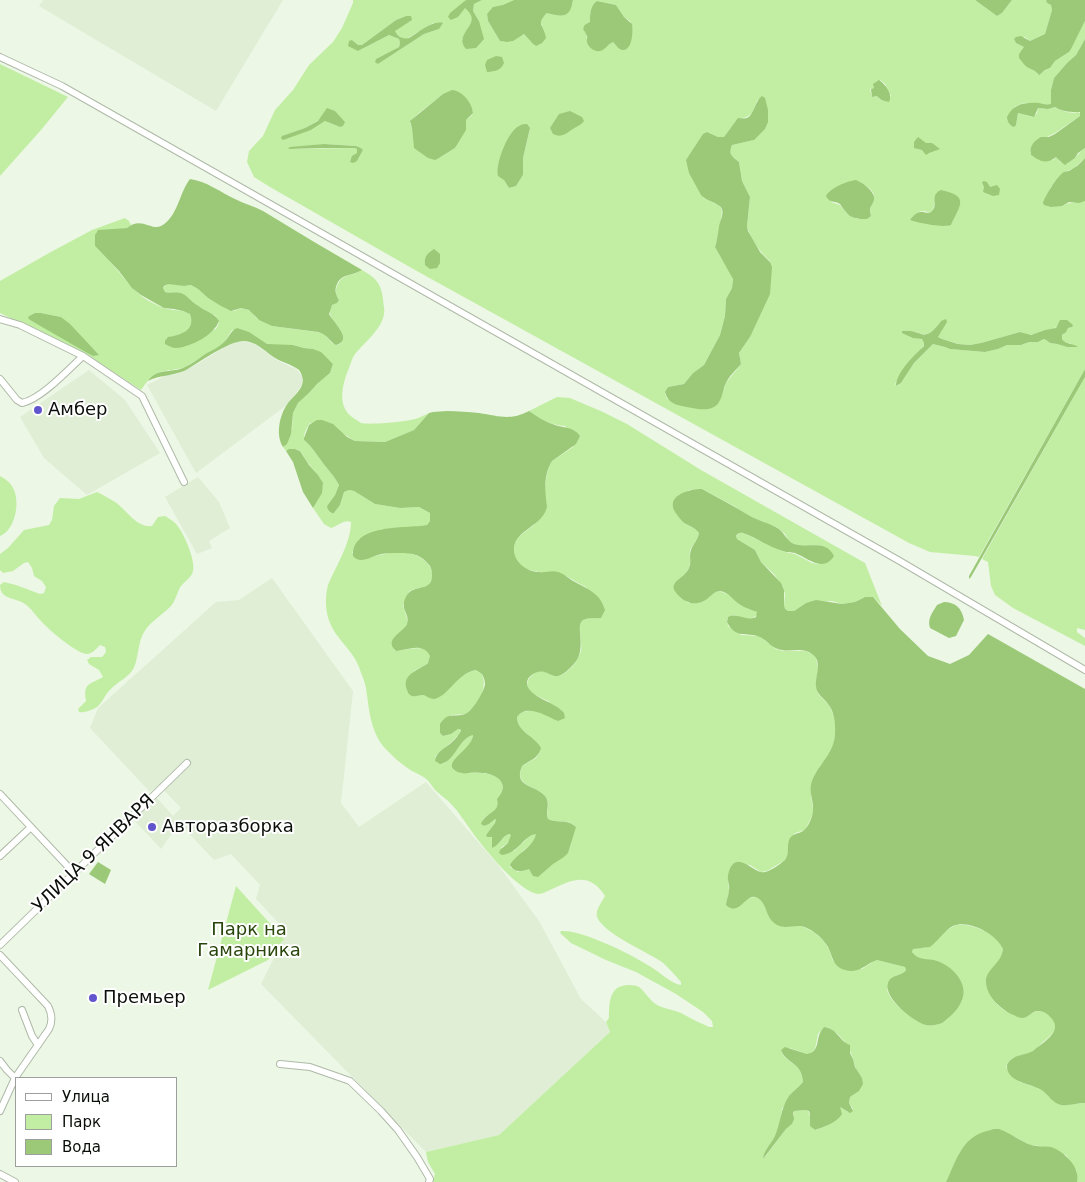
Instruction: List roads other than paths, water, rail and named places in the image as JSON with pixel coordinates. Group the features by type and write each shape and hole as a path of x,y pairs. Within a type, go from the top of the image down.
{"street":[{"path":"0,57 62,86 898,560 1085,670"},
{"path":"0,319 20,325 83,356 142,396 184,482"},
{"path":"0,379 17,400 22,403 27,402 41,394 83,356"},
{"name":"УЛИЦА 9 ЯНВАРЯ","path":"0,945 187,763"},
{"path":"0,794 74,873"},
{"path":"0,856 31,827"},
{"path":"0,955 45,1003 51,1012 49,1030 16,1077"},
{"path":"22,1010 32,1036 38,1045"},
{"path":"0,1060 15,1078 1,1106"},
{"path":"280,1064 310,1067 350,1081 398,1130 417,1157 430,1179 429,1182"},
{"path":"0,1174 15,1182"}],"water":[{"path":"466,0 482,0 474,4 473,11 479,21 484,39 476,48 466,49 463,43 463,38 472,19 465,8 458,17 451,20 448,17 450,13"},
{"path":"514,0 573,0 570,11 567,14 547,13 543,17 541,25 546,38 536,46 524,34 513,41 500,41 488,21 487,14 493,7"},
{"path":"975,0 1012,0 1002,13 997,16"},
{"path":"1046,0 1085,0 1085,21 1069,52 1039,75 1026,66 1019,58 1019,54 1024,47 1016,43 1014,39 1021,36 1030,41 1045,34 1052,10 1051,5"},
{"path":"597,1 616,5 624,17 632,24 632,39 629,47 626,49 620,49 613,42 600,51 594,50 589,46 583,28 590,22 590,13"},
{"path":"411,16 412,20 395,31 402,38 409,38 434,23 443,23 439,29 424,34 378,64 375,62 376,59 399,47 399,39 389,35 358,51 348,46 349,41 352,40 358,45 362,45 396,20"},
{"path":"1085,39 1085,148 1065,165 1056,157 1049,161 1040,160 1031,155 1031,146 1034,142 1041,137 1049,137 1055,134 1080,116 1080,112 1064,111 1055,107 1048,109 1038,108 1034,117 1018,113 1014,127 1011,126 1007,117 1013,109 1020,105 1034,103 1051,104 1051,90 1054,78 1076,55"},
{"path":"496,56 502,57 504,63 501,68 487,72 485,65 487,60"},
{"path":"879,80 888,90 889,102 877,96 872,97 871,89 874,88 873,84"},
{"path":"452,90 459,92 466,98 471,105 473,113 466,120 466,130 455,148 435,160 428,158 414,148 410,121 443,94"},
{"path":"762,96 765,98 768,110 768,122 765,129 754,140 732,145 730,151 731,155 739,162 742,181 750,197 748,231 760,252 770,262 772,267 770,294 750,337 739,353 741,364 727,380 716,406 707,409 697,409 679,405 669,400 665,392 668,387 684,384 693,373 704,365 720,335 725,316 726,299 732,288 733,279 715,247 722,215 721,207 701,195 689,173 686,160 703,134 707,132 718,137 724,137 738,118 749,116"},
{"path":"327,108 335,111 345,122 343,126 340,127 325,121 311,130 283,140 281,138 318,121"},
{"path":"570,111 582,117 584,121 563,135 553,134 550,128 559,114"},
{"path":"527,124 530,128 523,158 523,175 516,186 509,188 504,180 498,176 500,156 515,129"},
{"path":"918,137 940,149 926,155 922,150 914,148 914,142"},
{"path":"324,144 356,146 363,150 357,161 353,163 350,162 352,156 357,153 355,148 288,149 290,147"},
{"path":"1085,158 1085,201 1079,203 1069,202 1062,206 1051,207 1044,205 1046,196 1058,177 1076,167"},
{"path":"190,179 207,184 238,201 263,211 362,270 345,276 339,280 336,286 339,300 332,305 329,314 343,335 341,343 336,345 324,334 318,332 272,326 259,320 249,310 241,308 231,311 208,298 191,285 168,284 163,288 165,292 179,292 183,294 215,316 219,321 212,331 195,343 176,348 165,344 168,337 182,333 189,328 191,324 190,314 164,308 132,288 95,246 95,235 98,230 127,228 137,223 153,227 161,226 167,222 175,211"},
{"path":"856,180 868,188 874,197 870,208 871,216 867,219 852,217 847,214 840,204 831,201 826,196 839,185"},
{"path":"984,181 990,187 997,185 1000,189 999,195 993,196 983,192 982,182"},
{"path":"941,190 950,192 959,198 959,207 951,225 937,226 910,220 917,213 932,211 935,206 937,192"},
{"path":"434,249 440,254 440,263 437,268 430,269 425,265 425,259"},
{"path":"35,313 61,317 99,355 93,356 28,318"},
{"path":"946,319 947,322 938,337 958,344 970,345 1020,332 1031,335 1056,328 1060,320 1067,320 1073,325 1062,335 1062,339 1078,347 1067,347 1050,343 1044,339 1021,345 1007,345 985,352 950,349 933,344 914,363 901,383 896,386 902,370 924,346 922,339 913,338 902,333 902,331 930,333 941,321"},
{"path":"237,328 249,332 267,344 293,345 321,352 333,364 330,373 298,403 293,413 291,434 287,444 283,447 279,436 281,418 288,403 303,383 301,373 296,368 275,358 256,345 245,341 231,344 184,371 148,381 159,372 183,368 189,365 220,345"},
{"path":"1085,369 1085,377 969,579 969,576"},
{"path":"447,411 510,417 529,411 555,425 572,429 580,436 576,444 552,461 549,466 545,489 547,507 540,519 519,536 514,548 518,562 526,568 534,572 556,571 563,574 597,596 605,610 601,618 584,620 580,624 581,648 576,661 568,670 562,675 556,676 538,672 527,680 528,688 532,692 560,709 564,713 565,718 558,721 531,711 521,713 517,717 523,730 541,748 536,757 522,766 520,778 526,785 545,796 548,802 548,819 569,823 576,827 568,853 538,877 533,876 529,869 518,871 510,865 532,843 536,834 528,837 513,851 502,855 499,853 500,850 508,843 511,835 507,835 492,848 492,837 487,837 486,835 496,819 484,826 481,824 497,807 497,799 501,794 503,786 502,782 491,774 463,773 456,771 452,767 454,760 469,744 473,735 468,737 445,762 440,764 435,761 439,752 453,741 461,731 458,729 451,734 443,736 440,733 440,724 449,716 465,714 471,710 480,697 485,685 482,674 476,670 469,672 444,694 434,699 423,695 412,696 407,690 406,680 408,677 428,663 430,656 423,649 419,648 396,651 392,643 395,636 407,624 408,620 404,604 407,595 414,590 429,585 431,582 432,573 430,566 423,558 411,554 385,553 363,560 356,559 353,556 355,545 361,538 381,530 427,525 430,521 430,513 419,507 400,508 375,504 349,490 344,492 340,505 334,513 330,512 327,506 339,485 313,449 304,440 309,425 317,420 322,420 333,424 347,437 355,441 385,442 414,430 429,413"},
{"path":"289,449 300,451 323,483 322,493 313,508 303,492 293,462 286,451"},
{"path":"699,489 753,518 776,527 792,543 826,547 834,556 825,563 815,563 795,553 778,549 743,533 736,535 737,539 755,550 761,562 781,583 784,590 785,609 788,611 794,611 806,603 816,600 842,604 855,602 865,597 873,597 900,629 928,656 950,664 969,655 988,634 1085,689 1085,1103 1058,1104 1038,1088 1015,1079 1008,1071 1007,1065 1009,1061 1033,1051 1050,1037 1055,1024 1043,1012 1037,1011 1021,1018 1011,1014 994,1001 987,987 986,978 1000,958 1003,949 995,938 981,929 959,924 947,930 930,947 913,949 912,952 917,957 943,963 958,976 963,987 964,994 962,1000 954,1013 942,1023 928,1025 907,1014 890,995 888,989 889,980 904,972 906,970 905,967 877,960 855,971 841,969 819,936 801,926 779,926 772,921 762,901 759,899 751,897 735,909 726,905 729,894 728,875 734,863 743,863 761,872 770,870 785,860 790,838 803,831 808,825 813,811 812,781 834,743 835,723 831,709 816,689 818,665 812,654 805,651 779,649 755,635 734,631 727,622 728,617 753,618 756,617 757,612 741,605 726,593 718,591 699,603 691,603 684,600 675,591 674,584 689,568 690,552 699,533 680,519 675,512 673,502 675,498 684,492"},
{"path":"944,602 957,606 962,612 964,620 956,636 949,638 930,628 929,625 937,605"},
{"path":"98,862 111,870 105,884 89,874"},
{"path":"824,1027 835,1032 843,1041 850,1045 850,1053 855,1067 862,1078 863,1084 859,1091 850,1097 849,1103 853,1111 850,1113 840,1107 842,1114 837,1120 815,1130 810,1126 809,1111 794,1111 792,1124 763,1159 776,1133 786,1101 803,1082 800,1071 783,1055 781,1050 785,1047 807,1054 812,1052 815,1050 819,1035"},
{"path":"994,1129 1004,1131 1031,1145 1051,1147 1061,1152 1074,1166 1078,1177 1077,1182 946,1182 969,1140"}],"place":[{"name":"Амбер","path":"38,410"},
{"name":"Авторазборка","path":"152,827"},
{"name":"Премьер","path":"93,998"}],"park label":[{"name":"Парк на Гамарника","path":"249,940"}]}
